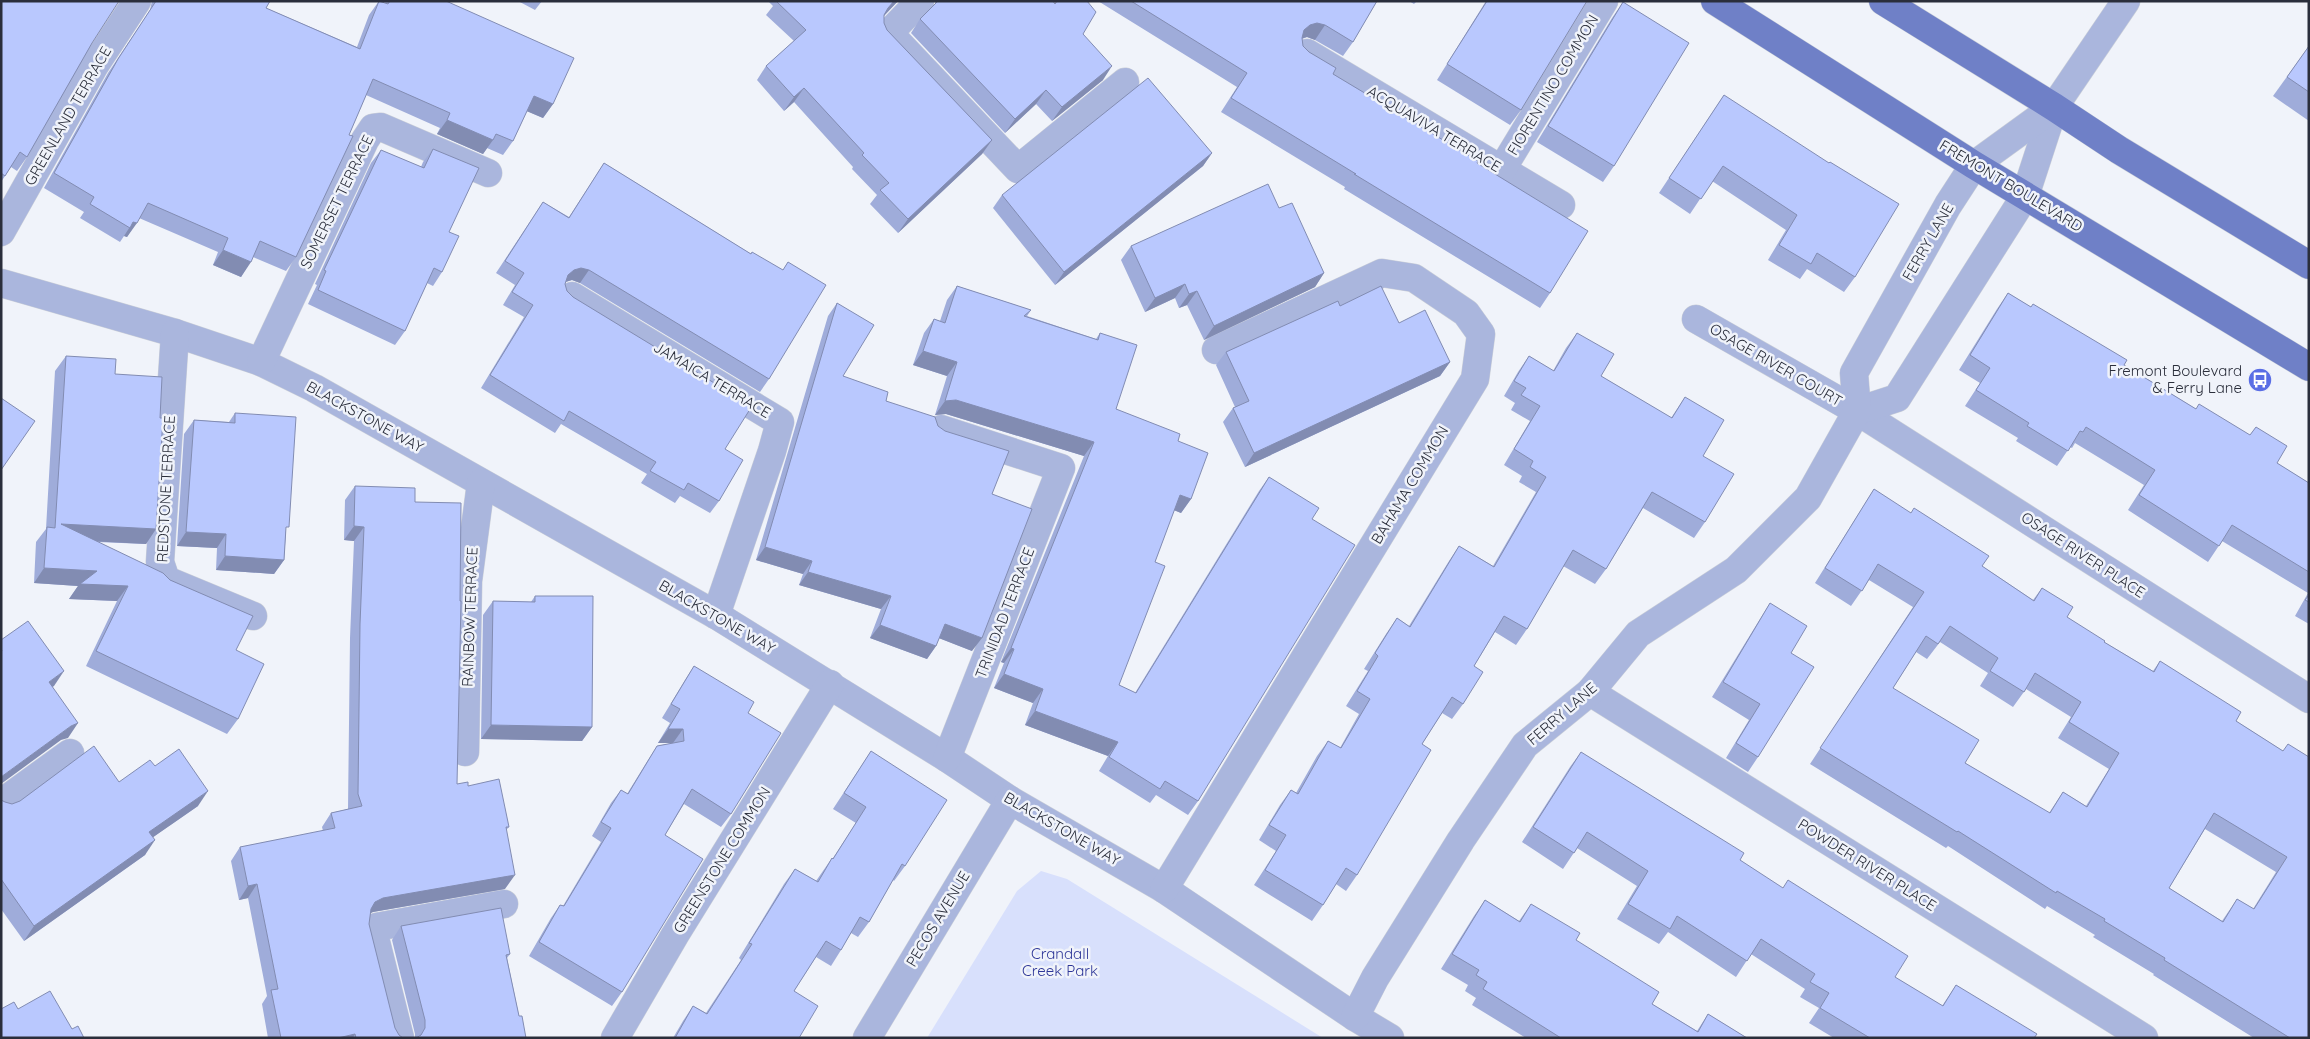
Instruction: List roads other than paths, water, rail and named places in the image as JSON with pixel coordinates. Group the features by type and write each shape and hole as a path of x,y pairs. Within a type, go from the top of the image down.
{"main road":[{"name":"FREMONT BOULEVARD","path":"1715,1 2024,196 2072,223 2309,367"},
{"path":"1883,1 2054,107 2119,150 2309,265"}],"street":[{"name":"GREENLAND TERRACE","path":"1,232 95,65 137,1"},
{"path":"920,1 889,33 1018,169 1125,82"},
{"name":"FIORENTINO COMMON","path":"1502,169 1604,1"},
{"name":"FERRY LANE","path":"1857,411 1897,398 2024,196 2054,107 2126,1"},
{"name":"ACQUAVIVA TERRACE","path":"1307,53 1561,205"},
{"name":"FERRY LANE","path":"1355,1017 1375,978 1461,840 1525,745 1590,692 1638,634 1736,570 1808,498 1857,411 1854,373 1948,205 1974,165 2054,107"},
{"name":"SOMERSET TERRACE","path":"261,362 365,140 373,128 381,127 488,174"},
{"name":"BAHAMA COMMON","path":"1164,889 1474,379 1481,334 1466,313 1414,278 1382,273 1216,350"},
{"name":"BLACKSTONE WAY","path":"1,283 175,333 261,362 314,388 716,614 947,758 1010,800 1164,889 1355,1017 1390,1038"},
{"name":"JAMAICA TERRACE","path":"572,296 780,422 772,451 716,614"},
{"name":"OSAGE RIVER COURT","path":"1696,319 1857,411"},
{"name":"REDSTONE TERRACE","path":"175,333 160,562 162,572 166,580 253,616"},
{"name":"OSAGE RIVER PLACE","path":"1857,411 2309,699"},
{"name":"TRINIDAD TERRACE","path":"941,429 1060,468 947,758"},
{"name":"RAINBOW TERRACE","path":"465,752 468,581 481,483"},
{"name":"GREENSTONE COMMON","path":"615,1038 830,684"},
{"name":"POWDER RIVER PLACE","path":"1590,692 2144,1038"},
{"path":"1,803 70,753"},
{"name":"PECOS AVENUE","path":"867,1038 1010,800"},
{"path":"400,1038 374,934 376,927 504,904"}],"place":[{"name":"Fremont Boulevard & Ferry Lane","path":"2260,380"}],"park label":[{"name":"Crandall Creek Park","path":"1060,962"}]}
